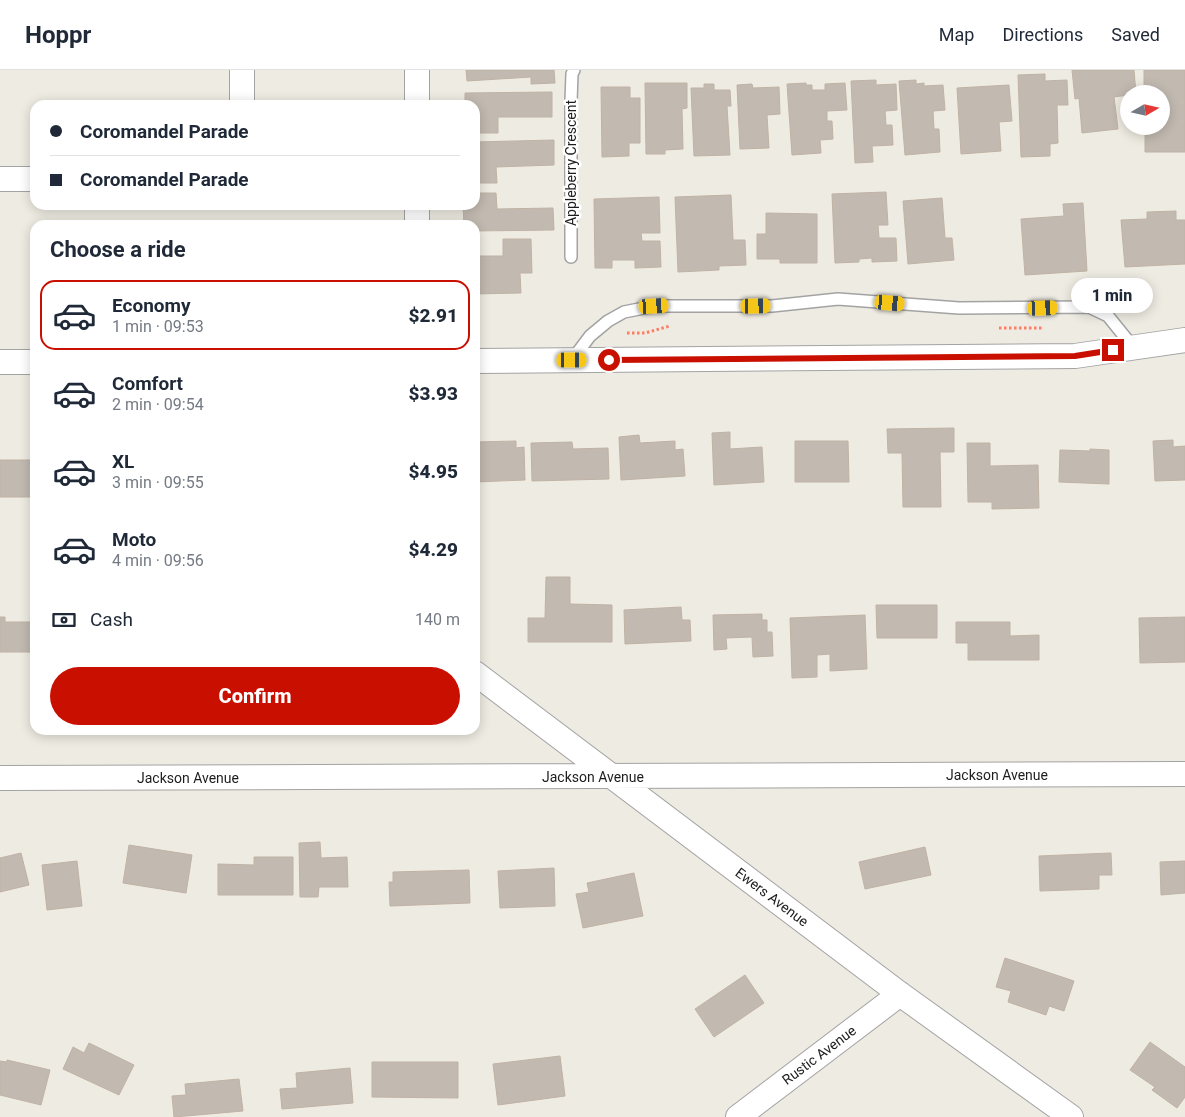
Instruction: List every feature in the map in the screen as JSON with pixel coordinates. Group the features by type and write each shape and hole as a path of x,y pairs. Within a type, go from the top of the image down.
{"street":[{"path":"242,70 242,100"},
{"path":"417,70 417,100"},
{"path":"0,179 30,178"},
{"path":"480,361 1075,356 1185,340"},
{"path":"0,362 30,362"},
{"name":"Ewers Avenue","path":"480,677 900,994 1071,1117"},
{"name":"Jackson Avenue","path":"0,778 1185,774"},
{"name":"Rustic Avenue","path":"738,1117 900,994"}],"lane":[{"name":"Appleberry Crescent","path":"570,258 571,101 572,74 574,70"},
{"path":"572,360 590,336 608,321 624,312 654,306 772,306 838,298 959,308 1089,307 1108,316 1133,347"}],"path":[{"path":"622,332 645,333 671,326"},
{"path":"996,328 1051,327"}],"building":[{"path":"466,70 554,70 555,83 531,84 531,77 467,81"},
{"path":"1072,70 1134,70 1135,85 1120,85 1120,96 1114,97 1118,129 1082,133 1079,98 1075,99"},
{"path":"1144,70 1185,70 1185,152 1145,152 1145,135 1170,135 1170,85 1144,85"},
{"path":"1045,74 1045,81 1067,80 1068,105 1057,105 1058,143 1050,144 1050,156 1021,157 1018,75"},
{"path":"876,80 876,85 896,84 897,110 885,111 886,125 892,125 893,145 872,146 873,162 855,163 851,81"},
{"path":"916,80 916,84 924,83 924,86 943,85 945,110 933,111 934,129 939,129 940,152 905,155 899,81"},
{"path":"645,83 687,83 687,108 682,109 683,149 665,150 665,154 646,154"},
{"path":"806,83 806,85 812,85 812,90 825,90 825,84 845,83 847,110 827,111 827,121 832,121 833,139 820,140 821,153 792,155 787,84"},
{"path":"704,84 714,84 714,90 730,90 731,106 727,106 730,155 694,156 691,88 704,88"},
{"path":"752,84 753,88 779,87 780,114 767,115 769,148 740,149 737,85"},
{"path":"1009,85 1012,121 999,122 1001,151 961,154 957,88"},
{"path":"601,87 630,87 630,98 640,98 640,143 629,143 629,156 602,157"},
{"path":"552,92 552,117 498,117 498,133 480,133 480,100 465,100 465,93"},
{"path":"554,140 554,165 496,167 497,183 480,183 480,142"},
{"path":"886,192 888,225 878,225 879,238 896,238 897,261 872,262 872,258 859,259 859,262 835,263 832,194"},
{"path":"480,193 496,193 497,209 553,208 554,230 480,231 480,220 464,220 463,210 480,210"},
{"path":"731,195 733,240 745,240 746,265 719,266 719,270 678,272 675,197"},
{"path":"659,197 660,233 641,233 642,241 660,241 661,267 635,268 635,260 612,260 612,268 595,268 594,199"},
{"path":"942,198 945,238 952,238 954,260 908,264 903,201"},
{"path":"1083,203 1087,271 1025,275 1021,219 1064,216 1063,204"},
{"path":"1176,211 1176,220 1185,220 1185,264 1125,267 1121,220 1147,219 1147,212"},
{"path":"766,213 817,214 817,263 780,263 780,259 757,259 757,234 766,234"},
{"path":"503,239 531,239 532,273 520,273 521,293 480,294 480,256 503,256"},
{"path":"954,428 954,452 940,452 941,507 903,507 902,453 888,453 887,429"},
{"path":"730,432 730,449 762,447 764,482 714,485 712,433"},
{"path":"639,435 640,443 675,441 675,450 683,449 685,476 621,480 619,437"},
{"path":"1173,440 1173,447 1185,446 1185,480 1155,481 1153,441"},
{"path":"516,441 516,448 524,447 525,480 480,482 480,442"},
{"path":"795,441 848,441 849,482 795,482"},
{"path":"572,442 573,449 608,448 609,479 532,481 531,443"},
{"path":"967,443 990,443 990,466 1038,465 1039,508 992,509 992,502 968,502"},
{"path":"1090,449 1109,450 1109,484 1059,482 1060,450 1090,451"},
{"path":"0,460 30,460 30,497 0,497"},
{"path":"546,577 570,577 570,604 612,605 612,642 528,642 528,618 545,618"},
{"path":"876,605 937,605 937,638 877,638"},
{"path":"681,607 682,620 690,620 691,641 625,644 624,610"},
{"path":"762,614 762,620 767,620 767,632 772,632 773,656 753,657 752,637 726,638 727,649 714,650 713,615"},
{"path":"865,615 867,669 830,671 830,654 817,655 817,677 792,678 790,618"},
{"path":"0,617 5,617 5,622 30,622 30,652 0,652"},
{"path":"1185,617 1185,662 1140,663 1139,618"},
{"path":"956,622 1010,622 1010,636 1039,635 1039,660 968,660 968,643 956,643"},
{"path":"320,842 321,858 347,857 348,887 319,887 318,897 300,897 299,843"},
{"path":"129,845 192,855 186,893 123,883"},
{"path":"925,847 931,875 865,889 859,862"},
{"path":"21,853 29,885 0,892 0,858"},
{"path":"1111,853 1112,875 1099,875 1099,889 1040,891 1039,856"},
{"path":"254,857 293,857 293,895 218,895 218,864 254,865"},
{"path":"77,861 82,906 47,910 42,865"},
{"path":"1185,861 1185,893 1161,895 1160,862"},
{"path":"554,868 555,906 500,908 498,871"},
{"path":"469,870 470,903 390,906 389,882 393,882 393,872"},
{"path":"634,873 643,916 583,928 576,894 589,892 587,883"},
{"path":"1005,958 1074,981 1064,1011 1049,1006 1046,1015 1008,1002 1011,991 996,987"},
{"path":"745,975 764,1003 714,1037 695,1009"},
{"path":"1150,1042 1185,1067 1185,1097 1177,1108 1152,1090 1155,1087 1130,1070"},
{"path":"89,1043 134,1065 119,1095 63,1069 73,1047 84,1053"},
{"path":"560,1056 565,1096 498,1105 493,1064"},
{"path":"7,1060 50,1070 41,1105 0,1095 0,1061 7,1062"},
{"path":"372,1062 458,1062 458,1098 372,1097"},
{"path":"350,1068 353,1103 282,1109 280,1089 297,1088 296,1073"},
{"path":"239,1079 243,1111 174,1117 172,1096 186,1095 185,1084"}],"route":[{"path":"609,360 1075,356 1113,350"}]}
